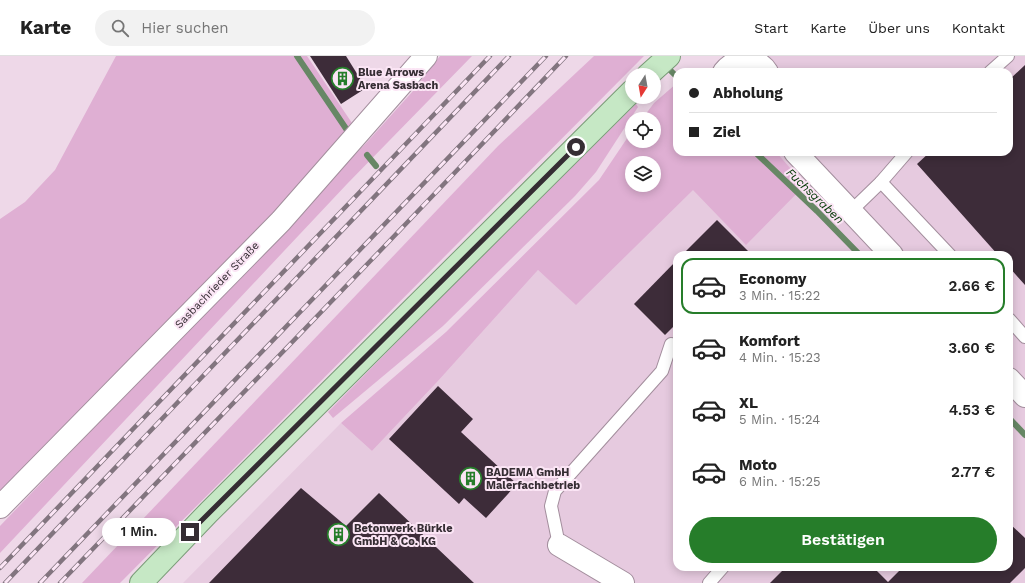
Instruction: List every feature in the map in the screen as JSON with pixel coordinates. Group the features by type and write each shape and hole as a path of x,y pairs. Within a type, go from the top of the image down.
{"main road":[{"path":"656,68 669,56"},
{"path":"141,583 209,512 625,98"}],"street":[{"name":"Sasbachrieder Straße","path":"0,507 281,221 426,56"},
{"path":"728,68 742,60 754,62 765,68"},
{"path":"799,156 888,251"},
{"path":"1013,383 1025,396"},
{"path":"559,545 623,583"}],"lane":[{"path":"994,68 1008,56"},
{"path":"851,211 881,182 904,156"},
{"path":"881,182 946,251"},
{"path":"1013,324 1025,337"},
{"path":"559,545 551,506 555,491 662,371 671,344"},
{"path":"709,583 720,571"}],"shaded area":[{"path":"116,56 307,56 356,129 0,503 0,219 25,202 55,170"},
{"path":"440,56 472,56 347,184 0,553 0,526 368,141 413,91"},
{"path":"594,56 644,56 632,68 625,68 625,75 120,583 82,583 498,146"},
{"path":"735,56 1025,56 1025,583 183,583 341,423 372,451 438,381 538,270 576,304 690,156 1013,156 1013,68 723,68"},
{"path":"673,86 673,156 780,156 805,185 746,245 693,190 576,305 538,270 438,381 372,451 341,423 446,332 599,180 625,141 625,148 661,148 661,112 647,112 653,104 661,104 661,97"},
{"path":"636,104 638,107 635,112 628,112"},
{"path":"625,115 625,127 596,172 575,196 443,326 333,418 328,412 464,274"}],"building":[{"name":"Blue Arrows Arena Sasbach","path":"310,56 346,56 366,88 341,104"},
{"path":"1025,65 1025,285 1013,272 1013,251 994,251 917,164 926,156 1013,156 1013,76"},
{"path":"717,220 748,251 686,251"},
{"path":"673,264 673,327 665,335 634,304"},
{"path":"438,386 473,419 461,432 517,484 486,518 464,498 459,504 389,439"},
{"name":"Betonwerk Bürkle GmbH & Co. KG","path":"301,488 346,526 379,493 474,583 209,583"},
{"path":"1013,527 1025,538 1025,568 1010,583 770,583 782,571 877,571 888,582 899,571 1013,571"}],"waterway":[{"path":"297,56 351,136"},
{"name":"Fuchsgraben","path":"665,65 673,73"},
{"path":"367,155 376,166"},
{"name":"Fuchsgraben","path":"759,156 856,251"},
{"name":"Fuchsgraben","path":"1013,422 1025,435"}],"railway":[{"path":"0,568 490,56"},
{"path":"5,583 509,56"},
{"path":"40,583 546,56"},
{"path":"60,583 566,56"}],"place":[{"name":"Blue Arrows Arena Sasbach","path":"342,78"},
{"name":"BADEMA GmbH Malerfachbetrieb","path":"471,478"},
{"name":"Betonwerk Bürkle GmbH & Co. KG","path":"339,534"}],"route":[{"path":"190,532 576,147"}]}
